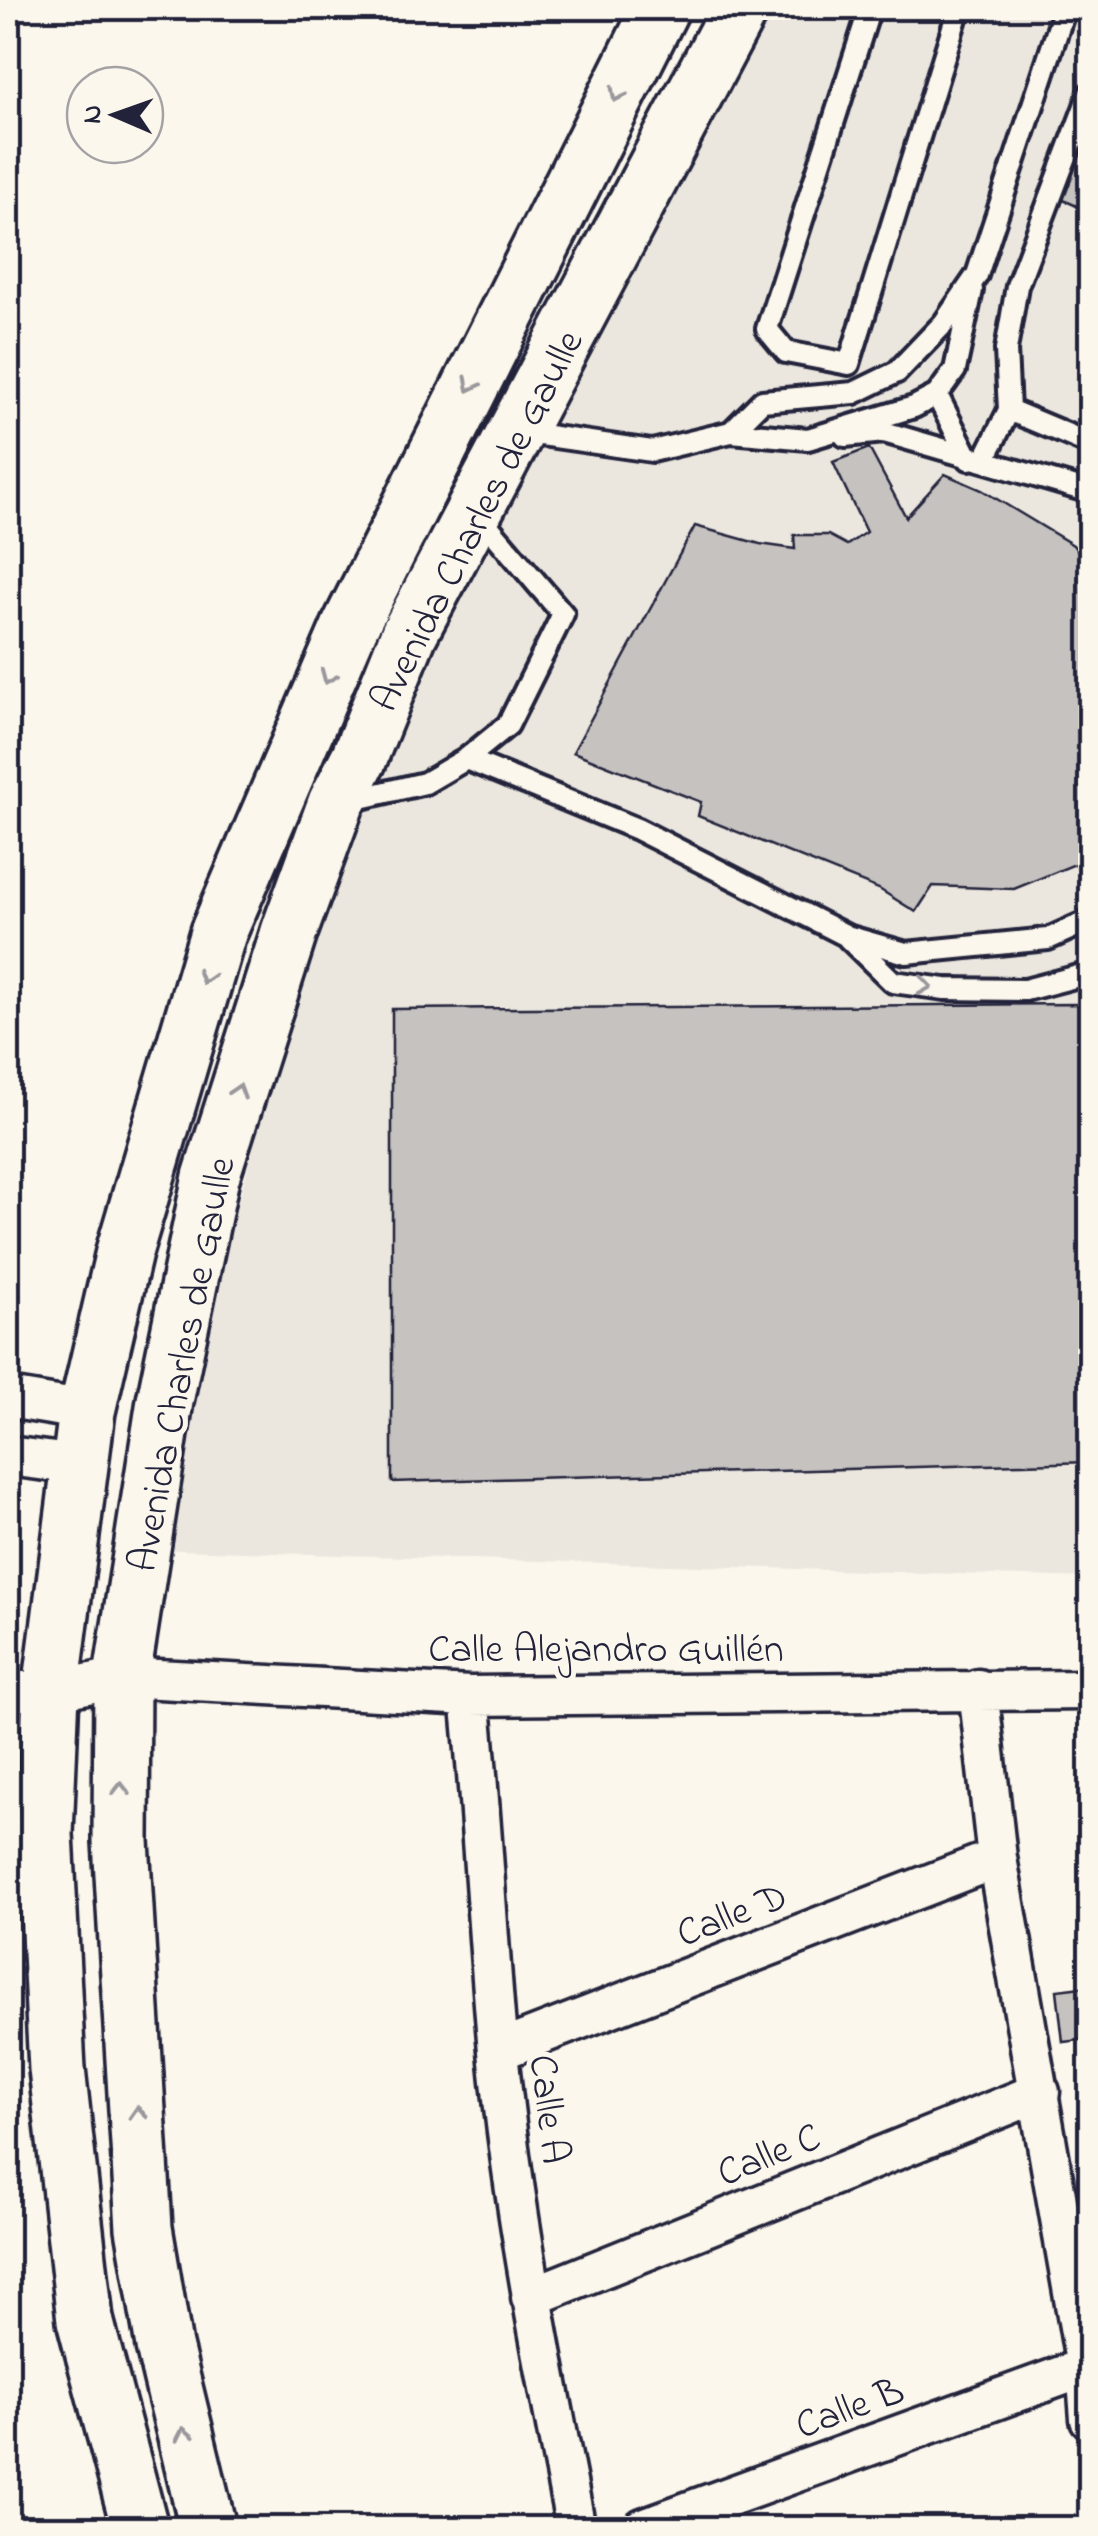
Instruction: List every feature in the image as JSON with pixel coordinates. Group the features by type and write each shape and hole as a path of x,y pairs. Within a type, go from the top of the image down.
{"main road":[{"name":"Avenida Charles de Gaulle","path":"140,2528 85,2320 59,2088 45,1834 29,1691 124,1252 218,934 350,626 661,8"},
{"name":"Avenida Charles de Gaulle","path":"208,2528 164,2346 144,2228 121,1841 122,1677 164,1401 210,1177 290,929 336,804 409,634 740,8"},
{"path":"550,228 613,249"}],"street":[{"path":"8,1398 88,1412"},
{"path":"8,1456 78,1465"},
{"name":"Calle Alejandro Guillén","path":"29,1691 122,1677 470,1696 1090,1690"},
{"path":"978,1689 998,1858 1086,2367 1090,2419"},
{"name":"Calle A","path":"470,1696 483,1819 498,2051 530,2297 576,2528"},
{"name":"Calle D","path":"498,2051 998,1858"},
{"name":"Calle C","path":"530,2297 1040,2092"},
{"name":"Calle B","path":"642,2528 1086,2367"}],"lane":[{"path":"870,8 767,330 786,352 848,364 958,8"},
{"path":"808,439 914,407 937,395 955,370 967,306 1065,8"},
{"path":"977,459 1009,410 1006,350 1018,286 1090,92"},
{"path":"731,432 762,401 854,393 897,372 944,323 977,276"},
{"path":"937,395 977,459"},
{"path":"1009,410 1090,444"},
{"path":"518,432 652,451 731,432 808,439 884,432 1090,492"},
{"path":"336,804 425,783 466,759 508,726 563,614 476,512"},
{"path":"466,759 638,830 847,936 906,953 1048,938 1090,920"},
{"path":"847,936 892,982 945,989 1025,990 1090,973"}],"shaded area":[{"path":"740,8 1090,8 1090,1578 144,1549 359,758"}],"building":[{"path":"1090,121 1090,212 1059,198"},
{"path":"869,448 906,517 945,474 982,490 1073,545 1090,567 1090,858 1014,889 933,886 916,912 879,889 698,816 701,802 573,752 695,526 795,549 794,535 828,535 847,545 866,532 833,462"},
{"path":"1079,1004 1090,1292 1090,1462 392,1482 392,1009"},
{"path":"1090,1986 1090,2039 1063,2042 1057,1990"}]}
